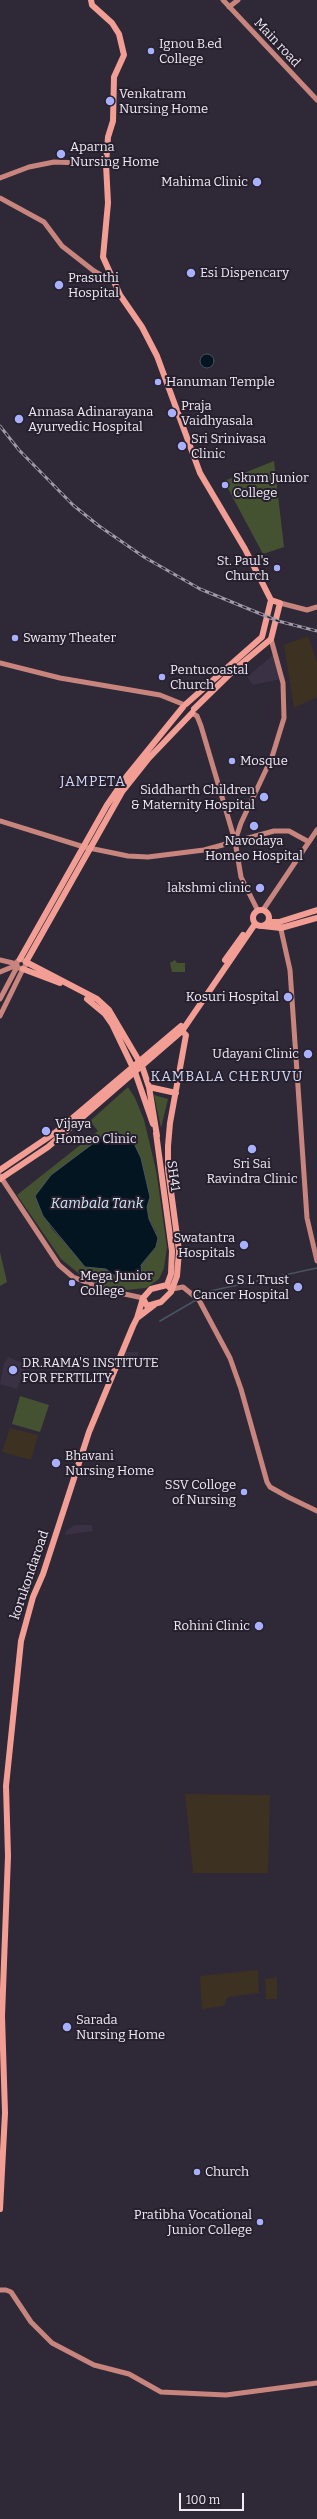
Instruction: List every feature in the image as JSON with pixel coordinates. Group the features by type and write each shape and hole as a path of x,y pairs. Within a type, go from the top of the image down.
{"main road":[{"path":"87,848 102,813 126,776 185,705 262,637 270,603 245,549 200,473 157,356 142,327 123,300 103,257 108,203 106,164 108,137 113,121 114,77 124,55 123,44 112,24 92,5 91,0"},
{"path":"158,1136 149,1088 140,1063 106,1006 20,964 87,848 108,817 122,792 149,758 193,711 235,669 271,639 272,629 279,605 270,603"},
{"path":"185,705 184,713 193,711"},
{"path":"102,813 108,817"},
{"path":"280,925 317,910"},
{"path":"140,1063 182,1031 255,922 254,915 261,911 268,916 266,924"},
{"path":"255,922 280,925 317,918"},
{"path":"1,1178 58,1134 179,1029 255,922"},
{"name":"SH41","path":"20,964 95,1003 112,1024 133,1069 158,1136 172,1251 169,1287"},
{"path":"137,1318 143,1298 151,1289 169,1287 177,1276 179,1252 168,1169 168,1146 170,1123 186,1035 182,1031"},
{"path":"149,1088 176,1093"},
{"path":"0,1170 58,1134"},
{"name":"korukondaroad","path":"0,2209 5,2113 2,2016 8,1856 6,1786 21,1641 33,1597 43,1574 89,1432 137,1318 167,1297 169,1287"},
{"path":"143,1298 147,1306 154,1305"}],"street":[{"name":"Main road","path":"223,0 317,100"},
{"path":"229,7 238,0"},
{"path":"0,178 29,167 54,162 106,164"},
{"path":"0,198 44,222 62,246 94,271 115,283"},
{"path":"279,605 307,610 317,607"},
{"path":"235,841 244,816 272,758 284,718 283,683 271,639"},
{"path":"0,663 60,678 160,695 185,705"},
{"path":"193,711 201,726 235,841 242,877 261,911 317,830"},
{"path":"0,821 87,848 123,856 148,857 207,849 281,831 289,831 309,842"},
{"path":"280,925 290,970 308,1224 317,1261"},
{"path":"0,960 20,964"},
{"path":"0,972 20,964"},
{"path":"0,999 20,964"},
{"path":"0,1016 20,964"},
{"path":"1,1178 59,1265 73,1277 106,1290 143,1298"},
{"path":"169,1287 183,1287 197,1298 234,1369 267,1482 270,1487 317,1511"},
{"path":"0,2290 11,2292 31,2322 52,2343 94,2365 129,2374 159,2391 226,2395 317,2383"}],"shaded area":[{"path":"308,636 317,662 317,697 294,708 284,645"},
{"path":"274,654 281,679 253,685 247,677"},
{"path":"123,1352 138,1352 138,1360 127,1363 125,1360 121,1362"},
{"name":"DR.RAMA'S INSTITUTE FOR FERTILITY","path":"9,1357 26,1365 17,1389 0,1384 4,1363"},
{"path":"10,1428 38,1435 31,1460 2,1452"},
{"path":"74,1525 92,1525 93,1531 66,1535 65,1532"},
{"path":"185,1794 270,1795 268,1873 193,1873"},
{"path":"258,1970 259,1993 228,1997 224,2006 202,2009 200,1976"},
{"path":"277,1977 277,1999 266,1999 265,1979"}],"green space":[{"path":"274,461 284,547 263,554 224,481"},
{"path":"175,960 177,963 185,963 185,972 172,972 170,963"},
{"path":"128,1087 135,1098 144,1120 156,1170 167,1247 164,1268 159,1279 146,1288 126,1290 101,1286 82,1276 61,1259 17,1195 98,1131 90,1121","holes":["63,1167 150,1197 147,1207 149,1219 156,1232 151,1253 141,1265 140,1270 118,1278 112,1272 96,1266 75,1254 52,1229 37,1202 51,1175"]},
{"path":"154,1095 168,1099 161,1128"},
{"path":"0,1252 7,1282 0,1286"},
{"path":"20,1396 49,1405 40,1432 12,1424"}],"water":[{"path":"207,354 212,356 214,361 212,366 207,368 202,366 200,361 202,356"},
{"name":"Kambala Tank","path":"120,1133 132,1139 141,1158 150,1197 147,1207 149,1219 158,1238 156,1247 141,1265 142,1276 132,1281 121,1280 106,1269 85,1267 43,1216 35,1196 51,1175 103,1136"}],"waterway":[{"path":"199,1298 210,1291 317,1268"},
{"path":"160,1321 196,1300"}],"railway":[{"path":"0,426 19,450 73,505 99,526 144,557 200,589 278,621 317,631"}],"place":[{"name":"Ignou B.ed College","path":"151,51"},
{"name":"Venkatram Nursing Home","path":"110,101"},
{"name":"Aparna Nursing Home","path":"61,154"},
{"name":"Mahima Clinic","path":"257,182"},
{"name":"Esi Dispencary","path":"191,273"},
{"name":"Prasuthi Hospital","path":"59,285"},
{"name":"Hanuman Temple","path":"158,382"},
{"name":"Praja Vaidhyasala","path":"172,413"},
{"name":"Annasa Adinarayana Ayurvedic Hospital","path":"19,419"},
{"name":"Sri Srinivasa Clinic","path":"182,446"},
{"name":"Sknm Junior College","path":"225,485"},
{"name":"St. Paul's Church","path":"277,568"},
{"name":"Swamy Theater","path":"15,638"},
{"name":"Pentucoastal Church","path":"162,677"},
{"name":"Mosque","path":"232,761"},
{"name":"Siddharth Children & Maternity Hospital","path":"264,797"},
{"name":"Navodaya Homeo Hospital","path":"254,826"},
{"name":"lakshmi clinic","path":"260,888"},
{"name":"Kosuri Hospital","path":"288,997"},
{"name":"Udayani Clinic","path":"308,1054"},
{"name":"Vijaya Homeo Clinic","path":"46,1131"},
{"name":"Sri Sai Ravindra Clinic","path":"252,1149"},
{"name":"Swatantra Hospitals","path":"244,1245"},
{"name":"Mega Junior College","path":"72,1283"},
{"name":"G S L Trust Cancer Hospital","path":"298,1287"},
{"name":"DR.RAMA'S INSTITUTE FOR FERTILITY","path":"13,1370"},
{"name":"Bhavani Nursing Home","path":"56,1463"},
{"name":"SSV Colloge of Nursing","path":"244,1492"},
{"name":"Rohini Clinic","path":"259,1626"},
{"name":"Sarada Nursing Home","path":"67,2027"},
{"name":"Church","path":"197,2172"},
{"name":"Pratibha Vocational Junior College","path":"260,2222"}],"district":[{"name":"JAMPETA","path":"93,782"},
{"name":"KAMBALA CHERUVU","path":"227,1077"}]}
